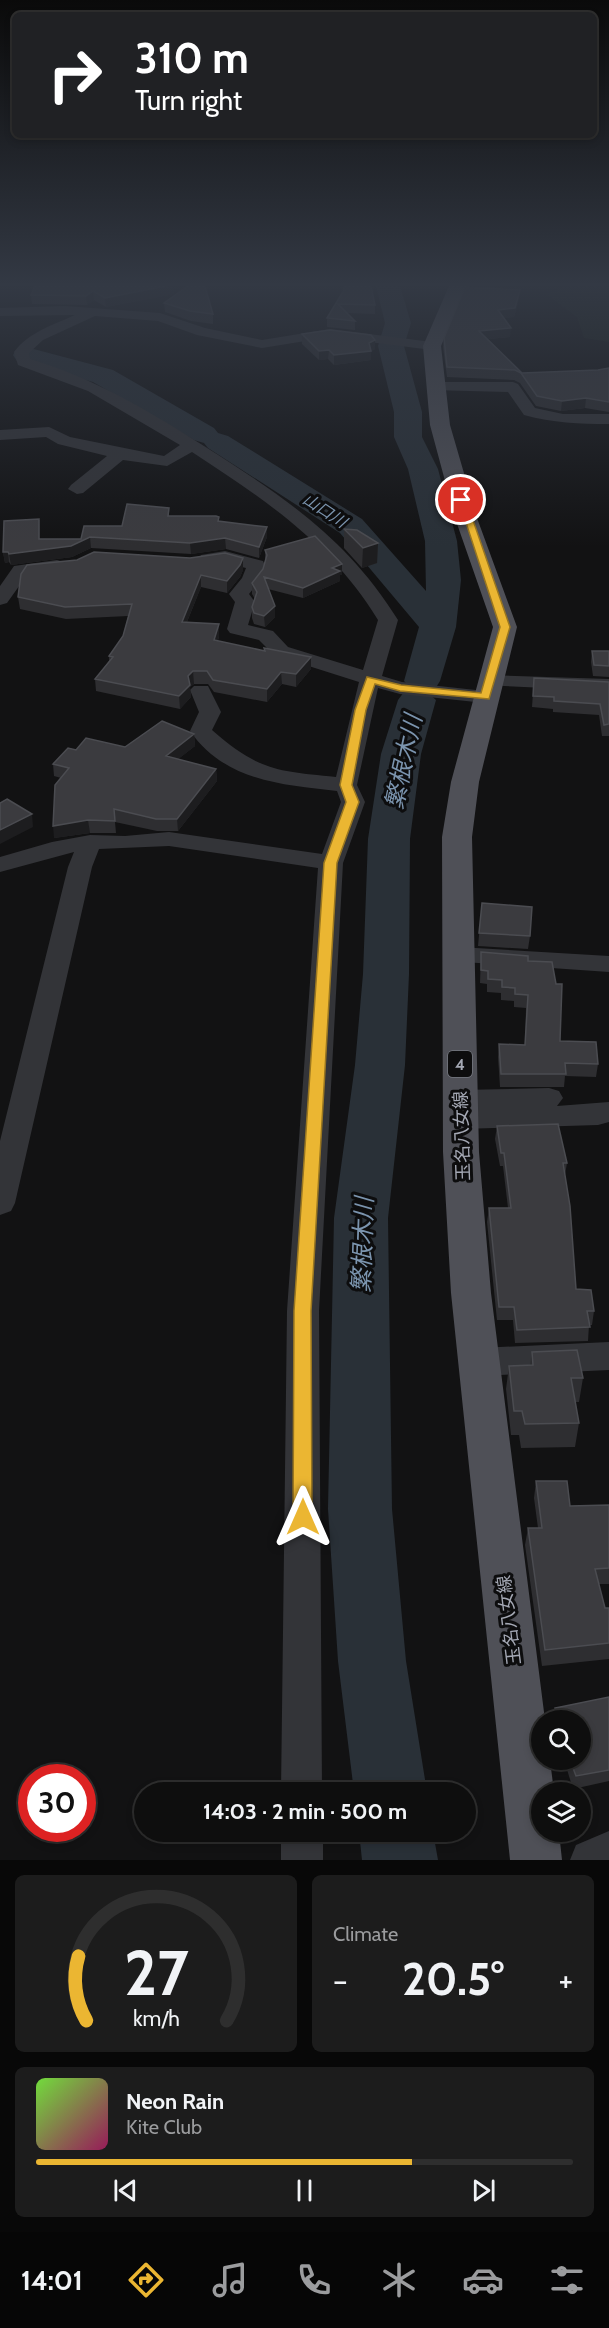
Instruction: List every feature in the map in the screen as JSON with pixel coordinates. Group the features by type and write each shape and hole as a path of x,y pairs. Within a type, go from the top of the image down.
{"main road":[{"name":"玉名八女線","path":"430,373 436,387 440,425 460,498 505,627 487,689 465,782 457,837 461,1109 471,1293 536,1860"}],"street":[{"path":"61,373 156,420 272,496 332,546 372,591 388,620 361,710 346,785 353,802 331,863 303,1311 302,1782"},
{"path":"436,387 513,387 530,412 563,419 609,419"},
{"path":"0,435 49,432 64,441 120,454 167,461 192,445"},
{"path":"77,489 120,454"},
{"path":"190,562 225,557 256,565 251,579 239,594 245,602 237,628 266,635 281,651 400,688 487,689 609,685"},
{"path":"0,599 21,570 78,564"},
{"path":"201,690 210,712 201,731 231,758 272,777 346,785"},
{"path":"0,865 60,847 90,842 124,843 169,839 331,863"},
{"path":"0,1203 80,867 90,842"},
{"path":"459,955 609,964"},
{"path":"461,1109 486,1101 549,1098"},
{"path":"461,1109 598,1115 609,1112"},
{"path":"479,1362 609,1356"},
{"path":"302,1842 302,1860"},
{"path":"591,1860 609,1852"}],"building":[{"path":"521,373 609,373 609,402 586,398 562,401 537,396"},
{"path":"127,504 169,508 168,516 216,516 219,517 218,521 267,527 259,547 225,538 190,543 90,537 71,546 9,554 3,552 4,521 39,519 39,539 81,539 84,526 122,526"},
{"path":"344,529 357,530 378,543 363,548"},
{"path":"315,536 342,564 332,568 340,571 303,588 264,577 275,606 264,616 254,613 252,607 257,592 252,583 263,569 267,555 265,550"},
{"path":"94,552 190,558 225,553 243,558 227,581 201,575 182,622 219,624 214,640 265,651 264,648 311,657 296,674 281,672 267,689 213,680 207,671 193,671 188,676 190,685 179,696 95,679 113,657 109,656 123,636 132,604 65,607 18,597 21,574 27,565 77,560"},
{"path":"592,651 609,651 609,666 594,665"},
{"path":"534,678 609,682 609,724 604,725 600,704 554,701 554,697 533,696"},
{"path":"162,721 194,734 166,756 216,769 177,819 156,819 114,809 115,821 88,820 53,826 55,785 69,768 53,764 68,748 76,750 86,738 125,747"},
{"path":"7,799 32,814 0,830 0,803"},
{"path":"482,903 532,907 530,936 479,933"},
{"path":"481,952 528,956 528,961 552,962 556,984 562,984 560,1041 596,1042 598,1064 565,1063 566,1074 501,1074 499,1044 525,1045 528,995 515,994 515,988 502,987 502,980 488,979 488,971 481,970"},
{"path":"558,1124 567,1163 563,1163 570,1206 576,1289 591,1290 594,1311 587,1311 590,1327 517,1330 514,1307 499,1307 489,1208 511,1208 504,1153 501,1153 497,1126"},
{"path":"577,1350 583,1378 571,1378 579,1423 525,1424 522,1411 514,1411 509,1366 533,1365 532,1352"},
{"path":"536,1481 567,1481 570,1506 609,1505 609,1568 595,1569 605,1608 609,1608 609,1643 545,1650 528,1528 542,1528"},
{"path":"609,1697 609,1770 576,1776 574,1770 591,1770 591,1710 556,1710 555,1708"}],"waterway":[{"name":"山口川","path":"91,373 103,376 204,434"},
{"name":"繁根木川","path":"398,373 408,412 408,437 423,469 441,541 444,580 437,626"},
{"name":"山口川","path":"218,442 351,526 437,626"},
{"name":"繁根木川","path":"422,681 437,626"},
{"name":"繁根木川","path":"390,1782 372,1661 360,1509 361,1218 380,1065 386,974 389,839 401,754 417,700"},
{"name":"繁根木川","path":"397,1842 400,1860"}],"route":[{"path":"303,1517 303,1311 331,863 353,802 346,785 361,710 371,679 400,688 485,697 505,627 461,500"}]}
